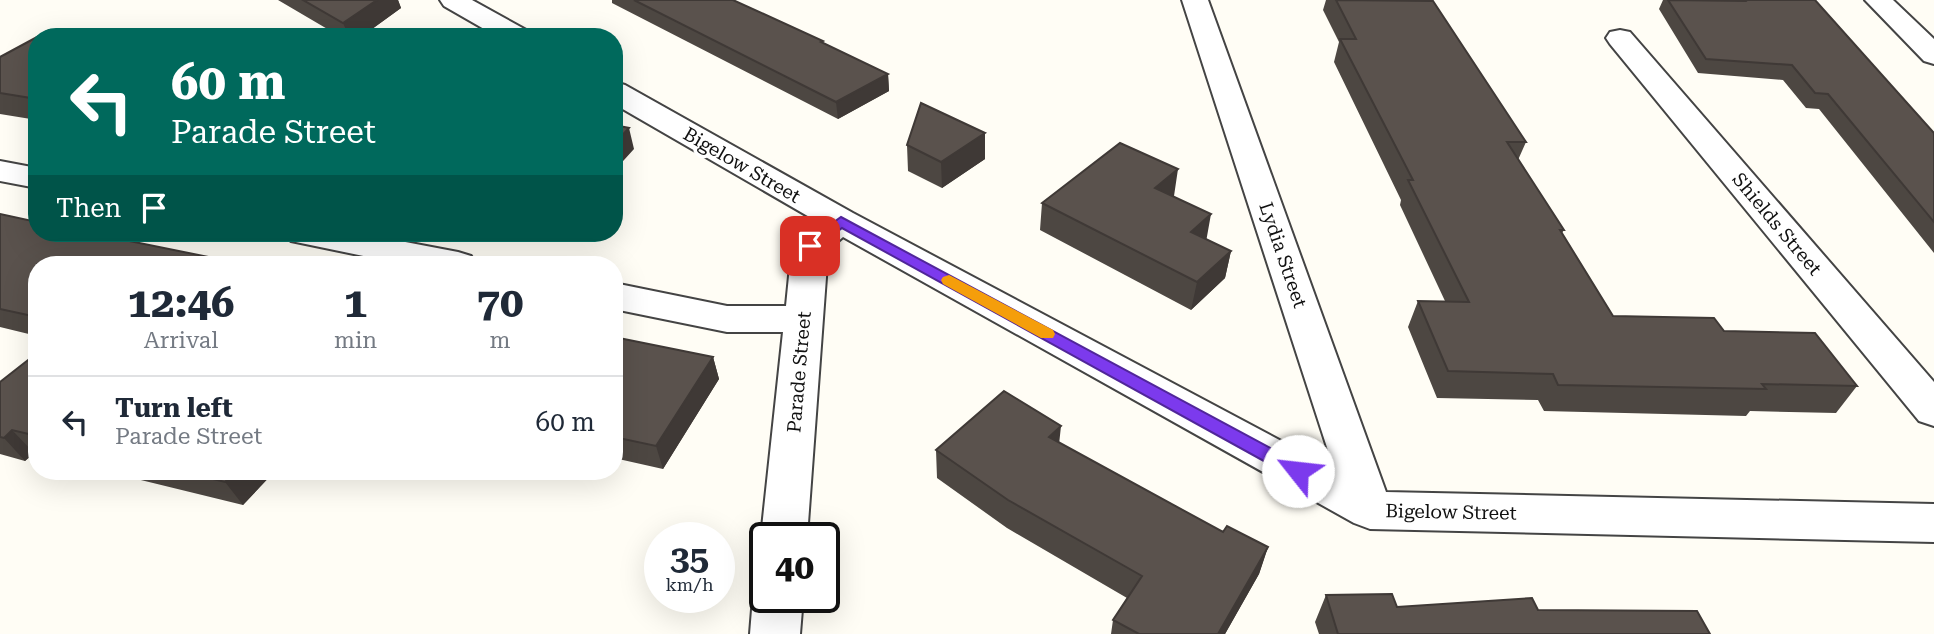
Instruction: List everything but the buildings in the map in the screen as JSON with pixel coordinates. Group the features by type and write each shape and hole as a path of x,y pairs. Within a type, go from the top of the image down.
{"street":[{"path":"453,0 502,28"},
{"name":"Lydia Street","path":"1195,0 1370,510"},
{"path":"1878,0 1934,55"},
{"name":"Shields Street","path":"1620,38 1934,410"},
{"name":"Bigelow Street","path":"623,97 841,221 1370,510 1934,523"},
{"path":"0,171 28,176"},
{"name":"Parade Street","path":"785,522 810,246 841,221"},
{"path":"348,242 418,256"},
{"path":"623,298 727,319 804,319"},
{"path":"775,634 777,613"}],"slow traffic":[{"path":"949,280 1047,334"}],"route":[{"path":"810,246 841,221 1298,471"}]}
